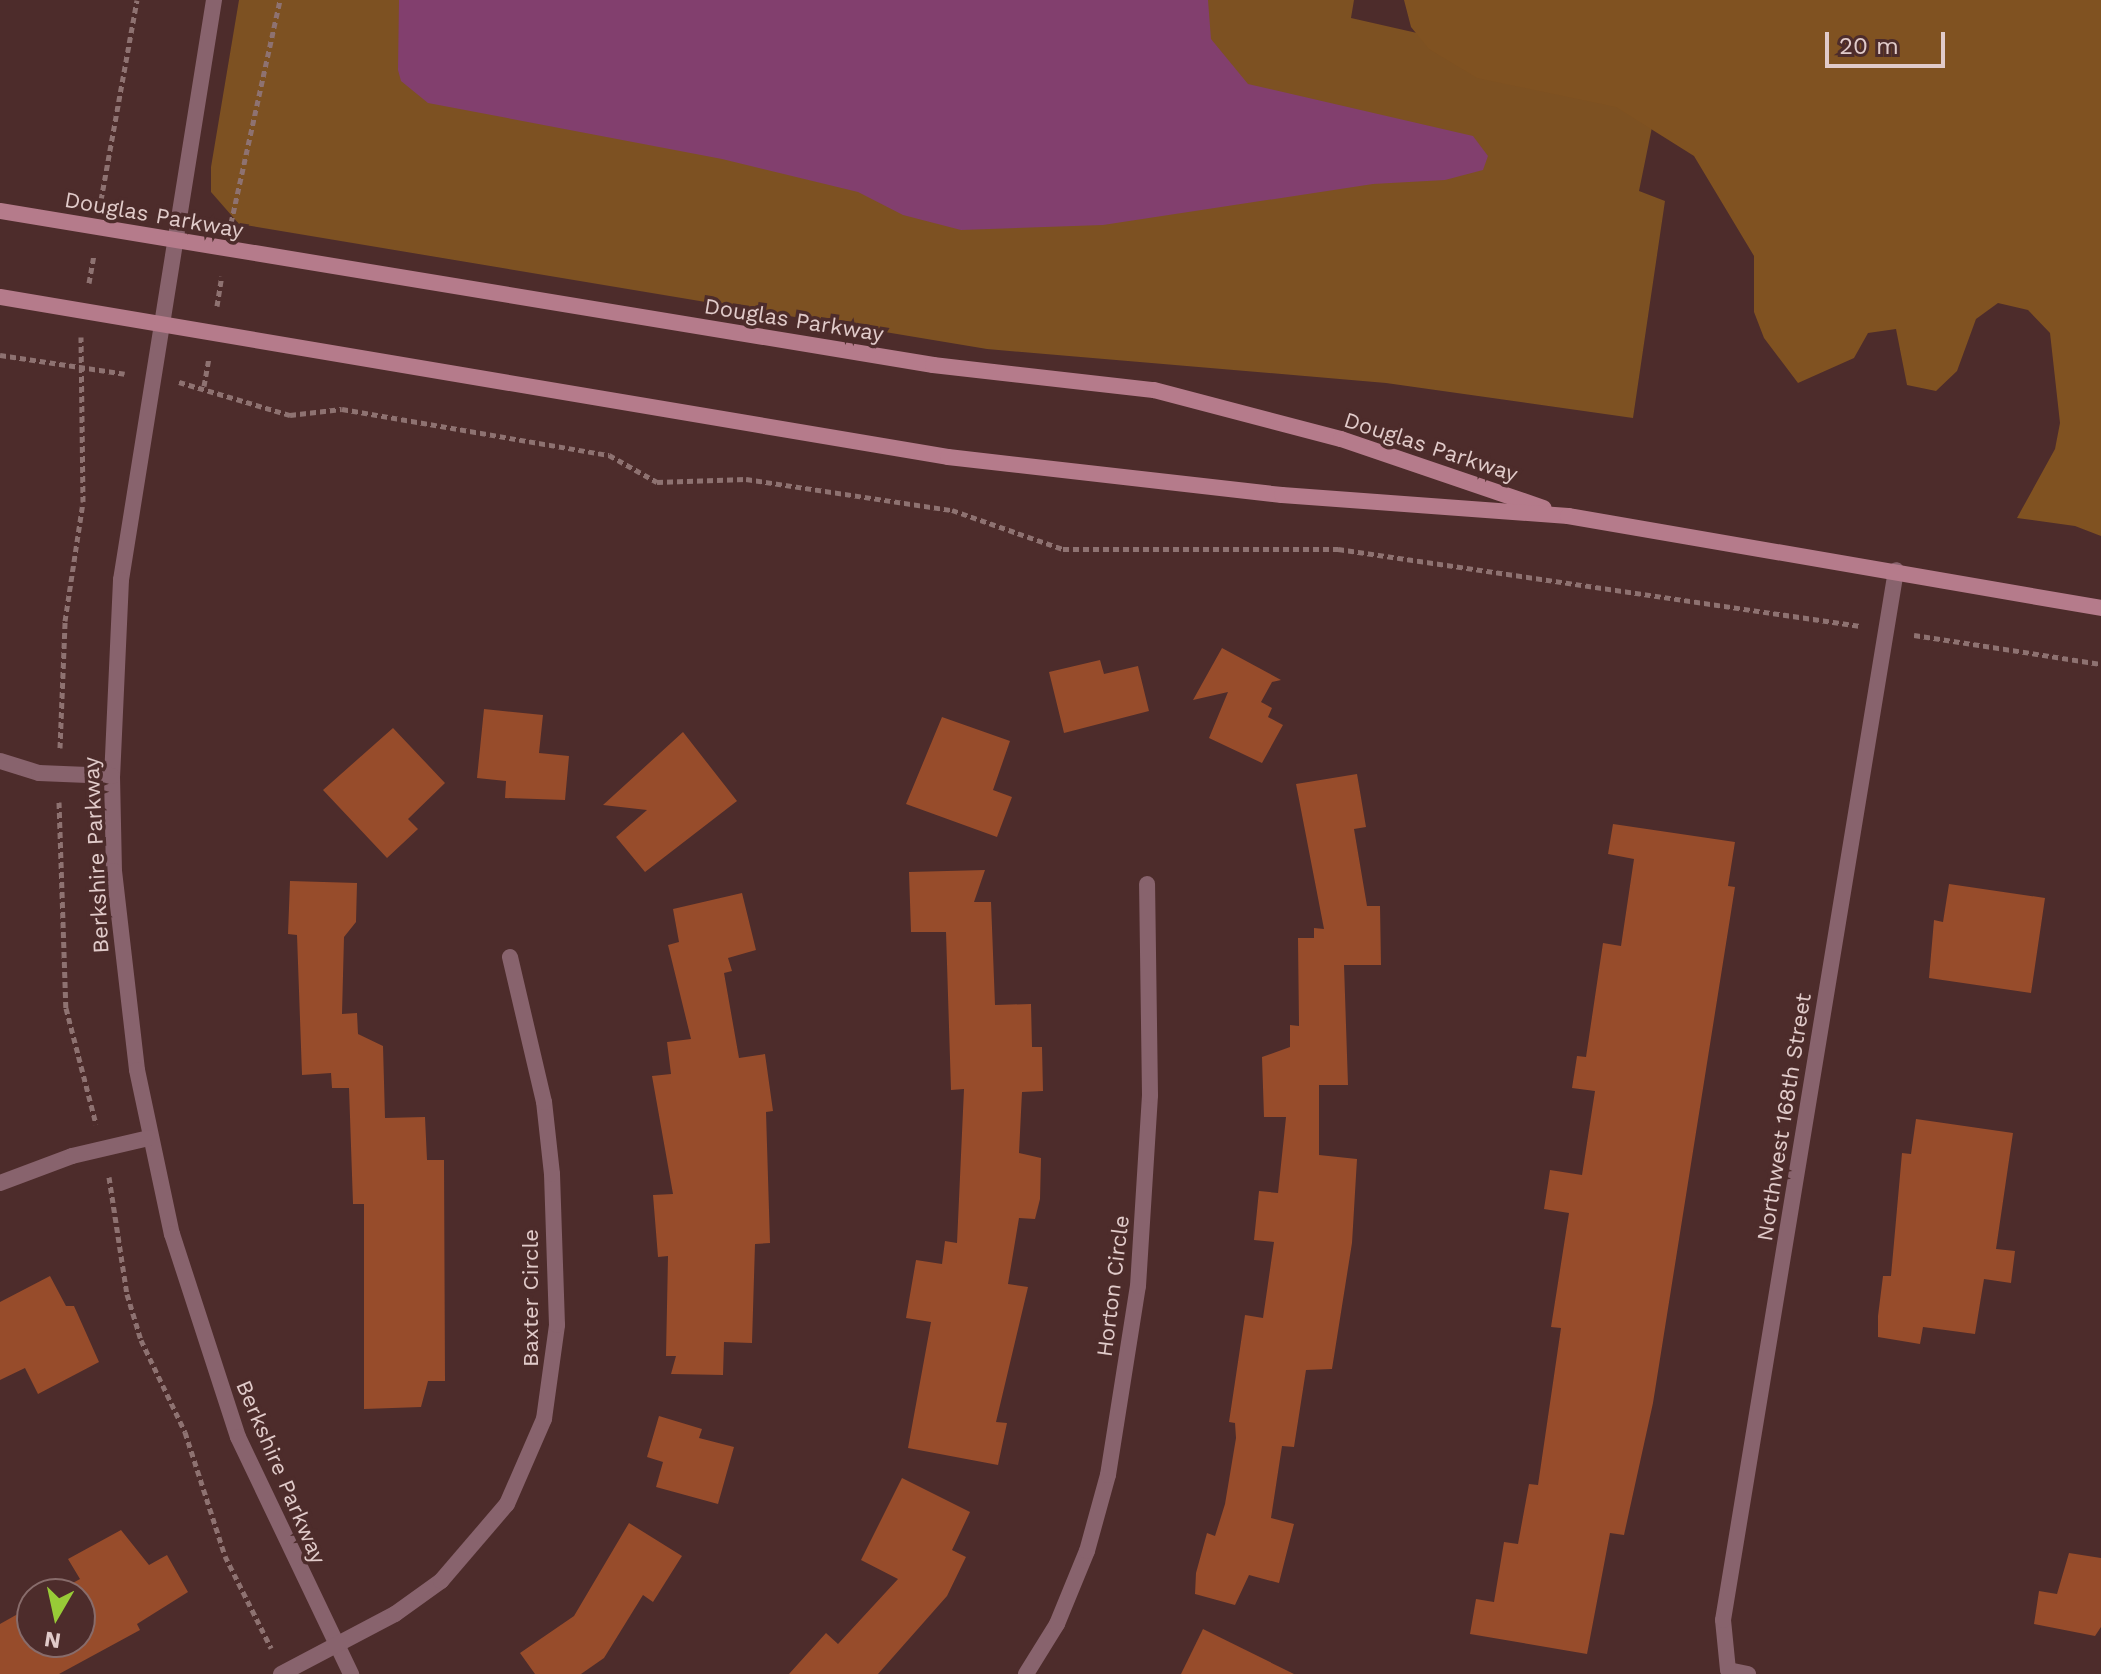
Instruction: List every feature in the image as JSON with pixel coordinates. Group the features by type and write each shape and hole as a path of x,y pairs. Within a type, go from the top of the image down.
{"main road":[{"name":"Douglas Parkway","path":"0,211 933,365 1154,390 1341,439 1568,516"},
{"name":"Douglas Parkway","path":"0,297 948,457 1282,495 1568,516 1896,570 2101,608"}],"street":[{"name":"Berkshire Parkway","path":"214,0 121,580 112,776 125,995 149,1138 180,1264 238,1437 334,1645 351,1674"},
{"name":"Northwest 168th Street","path":"1748,1674 1728,1670 1723,1620 1896,570"},
{"path":"0,761 39,773 112,776"},
{"name":"Horton Circle","path":"1026,1674 1057,1624 1087,1551 1108,1475 1135,1302 1150,1111 1147,884"},
{"name":"Baxter Circle","path":"281,1674 395,1614 441,1581 475,1546 507,1504 544,1419 557,1325 552,1174 544,1102 510,957"},
{"path":"0,1183 72,1156 149,1138"}],"path":[{"path":"232,219 280,0"},
{"path":"0,355 124,374"},
{"path":"204,386 290,415 342,409 609,455 657,482 746,479 952,510 1063,549 1338,549 1853,624"},
{"path":"1910,634 2101,664"}],"shaded area":[{"path":"239,0 1354,0 1351,18 1660,88 1639,191 1665,201 1633,418 1386,383 987,349 239,224 211,192 211,167"},
{"path":"399,0 1208,0 1211,39 1248,84 1473,136 1488,156 1483,170 1445,180 1373,184 1103,225 961,230 903,215 858,192 722,159 428,103 401,81 398,70"},
{"path":"1404,0 2101,0 2101,536 2075,526 2017,518 2055,449 2060,423 2050,333 2028,310 1998,303 1976,319 1957,371 1936,391 1907,385 1896,329 1868,333 1854,358 1798,383 1764,338 1754,312 1754,256 1694,156 1616,107 1477,78 1429,49 1411,27"}],"building":[{"path":"1222,648 1281,680 1272,682 1261,702 1272,708 1268,717 1283,725 1262,763 1209,738 1228,692 1193,700"},
{"path":"1100,660 1104,674 1138,666 1149,711 1064,733 1049,672"},
{"path":"484,709 543,715 539,753 569,756 565,800 505,798 506,781 477,778"},
{"path":"942,717 1010,741 993,790 1012,797 997,837 906,804"},
{"path":"393,728 445,783 408,819 418,829 387,858 323,790"},
{"path":"683,732 737,801 645,872 616,837 647,810 603,805"},
{"path":"1357,774 1366,827 1354,829 1367,906 1380,906 1381,965 1344,965 1348,1085 1319,1085 1319,1155 1357,1159 1352,1243 1332,1369 1306,1370 1294,1447 1282,1446 1271,1518 1294,1524 1279,1583 1249,1575 1235,1605 1195,1594 1196,1573 1207,1533 1215,1536 1225,1504 1236,1438 1235,1423 1229,1422 1245,1315 1263,1318 1274,1242 1254,1240 1259,1191 1278,1193 1286,1117 1264,1117 1262,1057 1290,1047 1290,1025 1299,1026 1298,938 1314,938 1314,928 1324,929 1296,784"},
{"path":"1613,824 1735,842 1728,886 1735,887 1653,1403 1624,1535 1610,1533 1587,1654 1470,1634 1476,1599 1494,1602 1504,1542 1518,1544 1529,1484 1538,1485 1561,1328 1551,1327 1569,1213 1544,1209 1550,1170 1582,1175 1595,1091 1572,1088 1577,1056 1586,1057 1603,943 1621,946 1634,859 1608,854"},
{"path":"985,870 974,902 991,902 995,1005 1031,1004 1032,1047 1042,1047 1043,1091 1022,1092 1019,1153 1041,1158 1040,1199 1035,1219 1019,1218 1008,1284 1028,1287 996,1422 1007,1423 998,1465 908,1448 931,1322 906,1318 916,1260 942,1264 945,1241 957,1243 964,1089 951,1090 946,932 911,932 909,872"},
{"path":"290,881 357,883 356,922 344,937 342,1014 357,1013 358,1034 383,1046 385,1118 425,1117 427,1160 444,1160 445,1381 428,1381 421,1407 364,1409 364,1204 353,1204 349,1088 332,1088 331,1073 302,1075 297,935 288,934"},
{"path":"1949,884 2045,898 2031,993 1929,978 1934,920 1943,922"},
{"path":"742,893 756,950 728,958 732,971 724,973 739,1058 765,1054 773,1111 766,1112 770,1243 755,1244 752,1343 724,1342 723,1375 671,1374 676,1356 666,1356 668,1256 658,1257 653,1195 673,1194 652,1076 671,1074 667,1042 691,1039 668,945 679,942 673,909"},
{"path":"1916,1119 2013,1133 1996,1249 2015,1251 2011,1283 1984,1279 1975,1334 1923,1327 1920,1344 1878,1337 1883,1276 1891,1276 1902,1153 1911,1154"},
{"path":"50,1276 66,1306 74,1306 99,1362 38,1394 25,1368 0,1380 0,1302"},
{"path":"659,1416 702,1429 699,1438 734,1447 718,1504 656,1487 663,1462 647,1457"},
{"path":"902,1478 970,1512 952,1550 966,1557 947,1596 878,1674 789,1674 826,1633 838,1644 898,1579 861,1560"},
{"path":"629,1523 682,1556 653,1602 643,1595 604,1658 581,1674 535,1674 520,1653 574,1616"},
{"path":"121,1530 149,1565 167,1555 188,1592 137,1624 140,1630 96,1654 96,1578 79,1578 68,1559"},
{"path":"2069,1553 2101,1558 2101,1627 2095,1636 2034,1624 2039,1591 2057,1594"},
{"path":"16,1615 16,1658 88,1658 59,1674 0,1674 0,1624"},
{"path":"1203,1629 1294,1674 1181,1674"}]}
